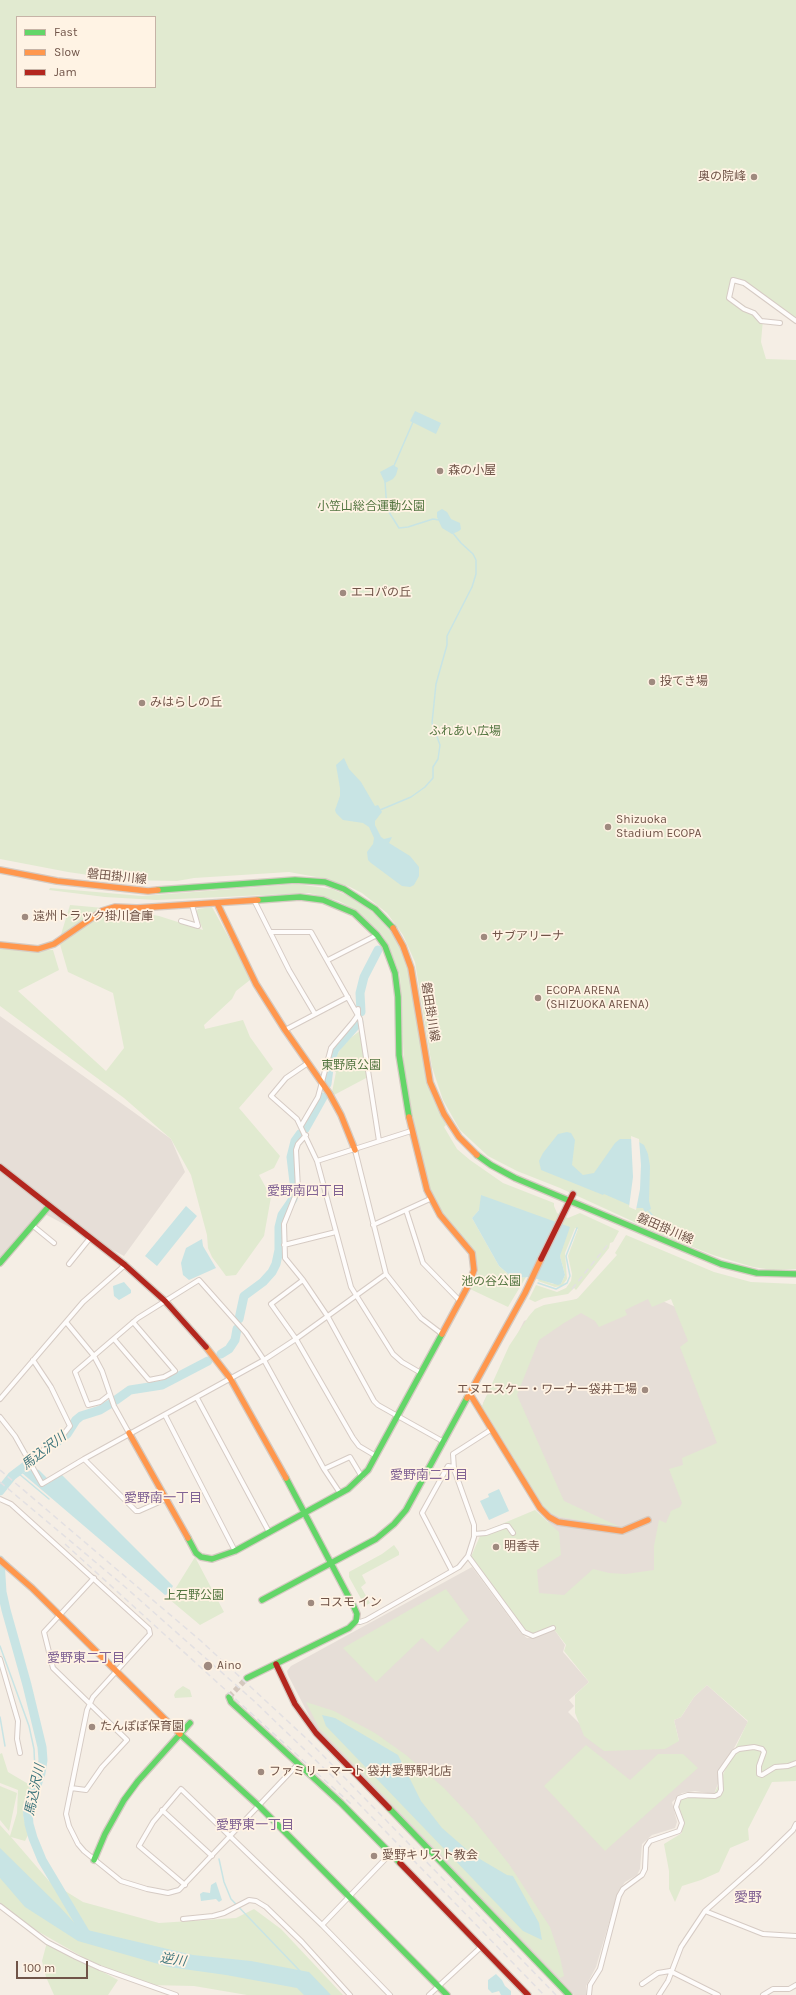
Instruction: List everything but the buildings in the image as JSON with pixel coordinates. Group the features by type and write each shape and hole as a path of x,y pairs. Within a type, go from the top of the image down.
{"street":[{"path":"780,323 761,321 754,313 744,309 729,298 732,280 744,282 796,321"},
{"name":"磐田掛川線","path":"0,870 56,881 148,891 295,880 325,882 340,887 364,900 375,908 394,930 408,957 417,1000 430,1082 437,1102 451,1126 468,1147 491,1165 514,1178 721,1264 757,1273 796,1274"},
{"path":"0,945 38,949 54,944 102,911 115,907 137,908 300,897 323,900 354,913 377,935 390,958 397,984 399,1055 411,1131 421,1172 430,1199 440,1216 472,1253 474,1270 460,1301 376,1456 362,1477 340,1493 235,1551 217,1559 207,1560 201,1557 192,1548 109,1395 102,1371 94,1356 66,1322"},
{"path":"254,900 289,970 315,1014"},
{"path":"217,903 256,984 341,1115 355,1150 386,1274 420,1318 442,1334"},
{"path":"181,921 198,926 192,905"},
{"path":"270,932 311,932 358,1015 362,1028 379,1141"},
{"path":"328,960 377,935"},
{"path":"285,1030 348,997"},
{"path":"301,1126 318,1097 331,1048 358,1015 358,1009"},
{"path":"308,1063 286,1078 271,1096 297,1119 306,1135 317,1161 351,1287 394,1354 402,1362 421,1373"},
{"path":"317,1161 411,1131"},
{"path":"306,1135 298,1144 296,1150 298,1189 295,1200 286,1216 284,1245 285,1258 304,1280 328,1317 374,1401 378,1405 444,1442"},
{"path":"0,1167 125,1265 165,1300 218,1360 230,1378 305,1511 354,1607 357,1614 356,1621 349,1628 247,1678"},
{"path":"262,1600 376,1539 394,1524 413,1500 525,1293 573,1194"},
{"path":"373,1225 430,1199"},
{"path":"0,1263 49,1206"},
{"path":"406,1210 423,1263 460,1301"},
{"path":"32,1225 54,1243"},
{"path":"284,1245 336,1232"},
{"path":"69,1264 90,1238"},
{"path":"0,1399 84,1302 125,1265"},
{"path":"0,1417 7,1425 31,1462 42,1484 129,1433 165,1416 264,1360 296,1340 386,1274"},
{"path":"109,1395 100,1402 88,1405 75,1372 133,1322 165,1300 199,1280 246,1333 264,1360 324,1469 340,1493"},
{"path":"304,1280 271,1304 296,1340 353,1438 359,1446 376,1456"},
{"path":"114,1339 149,1380 164,1377 175,1371 133,1322"},
{"path":"31,1462 70,1426 51,1387 34,1360"},
{"path":"470,1394 540,1508 553,1520 622,1531 648,1520"},
{"path":"197,1398 269,1532"},
{"path":"165,1416 235,1551"},
{"path":"356,1621 360,1622 366,1620 459,1567 468,1556 474,1534 474,1524 454,1468 453,1454 492,1430"},
{"path":"324,1469 350,1458 362,1477"},
{"path":"84,1459 136,1511 166,1499"},
{"path":"452,1571 422,1513 448,1466 454,1468"},
{"path":"0,1499 12,1504 149,1629 150,1634 92,1697 90,1703 66,1814 69,1826 78,1844 94,1860 121,1882 147,1889 174,1892 186,1884 298,1764"},
{"path":"474,1534 486,1533 505,1526 508,1526 513,1533"},
{"path":"468,1556 524,1632 533,1636 553,1628"},
{"path":"2,1561 59,1614 180,1734 259,1806 447,1995"},
{"path":"71,1788 86,1790 102,1766 127,1740 53,1668 44,1632 59,1614 94,1578"},
{"path":"0,1659 18,1721 17,1739 20,1753"},
{"path":"276,1664 296,1704 316,1733 569,1995"},
{"path":"229,1697 231,1702 341,1803 528,1995"},
{"path":"94,1860 105,1834 124,1800 190,1723"},
{"path":"589,1995 590,1985 600,1969 619,1896 623,1889 642,1875 645,1869 646,1847 650,1841 679,1831 682,1823 676,1807 679,1798 688,1795 714,1796 719,1794 722,1790 720,1772 734,1752 739,1749 754,1747 762,1749 764,1752 759,1766 759,1774 762,1775 775,1767 788,1766 796,1763"},
{"path":"186,1884 139,1846 153,1822 181,1789 322,1925 390,1995"},
{"path":"162,1810 212,1856"},
{"path":"659,1995 668,1981 670,1972 681,1947 705,1911 759,1863 793,1830 796,1824"},
{"path":"322,1925 349,1895 391,1853"},
{"path":"183,1919 213,1916 224,1913 249,1900 256,1901 270,1911 302,1942 350,1995"},
{"path":"0,1906 2,1911 47,1942 76,1957 100,1968 176,1995"},
{"path":"705,1911 763,1934 796,1936"},
{"path":"429,1995 481,1947"},
{"path":"642,1984 658,1973 670,1972 718,1995"},
{"path":"763,1995 773,1989 789,1989 796,1985"}],"shaded area":[{"path":"0,1016 171,1139 185,1172 124,1256 43,1213 0,1260"},
{"path":"619,1281 693,1315 740,1408 652,1578 563,1602 533,1596 529,1560 555,1553 544,1504 483,1403 524,1321"},
{"path":"472,1567 521,1633 527,1638 534,1638 554,1629 565,1645 563,1652 589,1682 569,1700 574,1706 568,1712 585,1729 679,1741 674,1720 681,1717 694,1697 707,1685 748,1722 726,1763 714,1794 695,1791 682,1793 672,1802 677,1822 675,1828 652,1835 642,1844 640,1869 637,1875 625,1882 618,1892 596,1967 586,1986 586,1995 574,1995 565,1987 316,1729 288,1675 287,1671 291,1666"}],"green space":[{"name":"小笠山総合運動公園","path":"0,0 796,0 796,324 744,284 734,283 730,296 763,319 761,342 766,359 796,360 796,1269 773,1270 753,1267 713,1255 667,1237 560,1188 517,1171 488,1156 460,1130 443,1100 432,1067 415,962 403,935 387,913 362,893 348,886 322,878 289,872 194,878 177,881 123,880 68,872 0,859"},
{"name":"池の谷公園","path":"297,884 332,889 353,898 376,915 395,937 409,969 431,1093 446,1125 444,1127 457,1149 503,1183 554,1203 557,1213 568,1218 580,1213 619,1231 613,1242 610,1243 609,1248 576,1290 574,1288 568,1294 544,1298 535,1302 529,1299 536,1285 557,1292 566,1288 571,1281 572,1274 568,1256 578,1229 575,1228 565,1253 567,1279 562,1286 555,1287 538,1281 539,1279 553,1284 561,1284 565,1275 560,1256 561,1249 479,1210 472,1218 499,1266 513,1278 526,1277 508,1307 470,1289 478,1272 477,1261 473,1249 439,1209 431,1195 418,1150 404,1063 400,975 388,944 380,932 357,911 339,901 309,893 156,900 105,897 49,890 50,888 142,896"},
{"path":"70,905 126,910 159,916 203,930 196,912 198,909 212,907 239,956 250,980 236,991 232,999 204,1025 205,1029 243,1020 250,1037 273,1069 239,1108 280,1156 274,1168 259,1175 271,1197 264,1236 236,1275 226,1276 212,1257 208,1248 207,1235 191,1175 171,1139 124,1098 0,1006 0,947 23,951 53,950 59,970 18,991 106,1071 124,1048 113,993 68,972 59,941"},
{"name":"東野原公園","path":"361,1030 368,1077 334,1095 332,1092 336,1072 334,1071 337,1055 345,1042"},
{"path":"626,1235 714,1272 751,1282 796,1284 796,1781 772,1782 748,1829 749,1840 730,1848 719,1872 682,1886 675,1902 669,1889 669,1871 664,1844 682,1833 676,1807 683,1796 714,1794 748,1721 707,1685 694,1697 681,1717 674,1720 679,1741 665,1749 604,1751 584,1736 575,1713 575,1695 589,1682 564,1651 566,1645 553,1628 532,1634 525,1629 470,1559 480,1536 485,1531 535,1510 559,1532 561,1555 537,1570 539,1593 564,1595 593,1569 609,1573 626,1574 654,1570 654,1546 659,1520 666,1523 671,1511 680,1507 682,1503 669,1469 683,1465 682,1458 717,1443 680,1347 688,1341 671,1299 652,1307 648,1299 625,1310 627,1315 599,1327 595,1321 581,1313 564,1323 539,1340 517,1395 564,1501 620,1527 560,1517 552,1514 543,1506 482,1406 509,1346 529,1316 535,1309 544,1305 577,1299 617,1255 615,1253"},
{"path":"394,1545 399,1552 399,1555 362,1575 366,1583 361,1587 370,1603 365,1606 349,1577 349,1572 382,1554"},
{"name":"上石野公園","path":"195,1557 224,1612 200,1625 169,1599"},
{"path":"446,1589 469,1620 438,1652 422,1638 376,1682 343,1648"},
{"path":"183,1686 190,1690 192,1697 175,1698 174,1695 176,1691"},
{"path":"306,1702 334,1711 375,1733 406,1755 444,1788 474,1820 509,1864 550,1927 560,1957 564,1976 560,1978 319,1728"},
{"path":"586,1745 630,1780 658,1754 683,1754 698,1768 605,1851 544,1786"},
{"path":"2,1753 8,1772 30,1785 23,1815 28,1835 25,1841 11,1837 49,1881 83,1902 159,1923 236,1918 254,1909 281,1929 343,1995 247,1995 194,1986 149,1985 88,1960 39,1932 7,1910 0,1904 0,1825 10,1836 17,1813 18,1790 0,1783 0,1754"},
{"path":"0,1786 17,1793 9,1831 0,1820"},
{"path":"47,1942 118,1980 108,1995 54,1995 46,1977 42,1961"}],"water":[{"path":"415,411 441,423 436,434 410,421"},
{"path":"393,465 398,468 396,475 393,479 385,483 380,472"},
{"path":"442,509 447,512 451,519 460,523 461,529 459,531 452,534 442,528 437,517 437,512"},
{"path":"344,758 349,769 361,782 375,806 378,805 382,812 375,821 375,825 381,837 384,839 392,837 389,843 410,856 419,867 419,876 414,885 410,887 402,886 371,863 368,860 367,852 373,844 374,838 369,827 363,823 343,820 336,813 335,810 340,796 340,788 336,765"},
{"path":"567,1132 571,1133 575,1140 572,1165 583,1175 594,1173 615,1143 620,1139 634,1139 644,1145 648,1154 650,1166 649,1201 651,1209 645,1212 643,1208 636,1208 541,1170 539,1161 543,1153 558,1134"},
{"path":"481,1195 570,1227 560,1256 565,1275 561,1284 558,1285 530,1277 513,1278 499,1266 472,1218 479,1210"},
{"path":"186,1206 197,1216 157,1266 145,1256"},
{"path":"202,1239 203,1246 216,1268 189,1280 183,1275 181,1263 186,1248"},
{"path":"124,1282 131,1290 131,1293 119,1300 114,1296 113,1286"},
{"path":"35,1469 39,1470 51,1482 61,1474 173,1586 168,1594 165,1595 22,1473"},
{"path":"499,1489 509,1511 489,1520 480,1501 489,1497 488,1494"},
{"path":"322,1715 335,1718 398,1755 421,1801 442,1828 473,1855 507,1875 513,1876 539,1923 542,1940 523,1931 326,1726"},
{"name":"逆川","path":"0,1848 59,1906 79,1928 193,1955 251,1961 309,1972 331,1995 304,1995 297,1988 226,1975 169,1967 78,1941 25,1907 0,1878"},
{"path":"216,1882 222,1900 219,1902 216,1899 201,1901 200,1894 203,1892 210,1893 211,1885"},
{"path":"496,1974 511,1991 511,1995 501,1995 499,1991 492,1993 488,1989 488,1980"}],"pier":[{"path":"631,1136 639,1139 641,1165 640,1189 636,1210 629,1207 633,1177"}],"waterway":[{"path":"393,468 413,422"},
{"path":"385,482 387,509 399,528 408,527 433,519 439,520"},
{"path":"380,810 411,797 425,787 433,778 433,767 438,759 440,745 432,723 436,684 447,645 447,636 472,587 476,574 476,560 473,554 452,532"},
{"name":"馬込沢川","path":"361,1012 360,993 364,977 378,950"},
{"name":"馬込沢川","path":"327,1084 330,1061 335,1049 359,1022"},
{"name":"馬込沢川","path":"305,1129 323,1097"},
{"name":"馬込沢川","path":"239,1319 244,1296 263,1282 272,1272 276,1264 279,1250 279,1227 282,1215 293,1199 295,1191 291,1157 295,1141 300,1134"},
{"path":"648,1210 664,1230 679,1236 680,1235"},
{"path":"538,1283 556,1289 567,1283 570,1276 566,1256 577,1228"},
{"name":"馬込沢川","path":"221,1354 229,1349 235,1340 237,1329"},
{"name":"馬込沢川","path":"116,1400 130,1390 162,1385 208,1361"},
{"name":"馬込沢川","path":"57,1442 67,1434 76,1420 81,1416 100,1410 110,1404"},
{"name":"馬込沢川","path":"0,1491 12,1476 45,1451"},
{"path":"12,1476 18,1473 49,1499"},
{"name":"馬込沢川","path":"0,1560 2,1592 6,1610 27,1685 42,1747 43,1760 41,1773 28,1812 29,1824 42,1860 89,1939"},
{"path":"0,1646 29,1726 34,1749 35,1773 24,1808 24,1816 28,1831 38,1851"},
{"path":"0,1717 5,1746"},
{"path":"219,1859 224,1882 231,1899 300,1971"}],"tunnel":[{"path":"229,1697 247,1678"}],"railway":[{"path":"572,1289 609,1243"},
{"path":"0,1470 201,1641 307,1739 556,1995"},
{"path":"0,1482 124,1586 253,1700 331,1775 544,1995"},
{"path":"65,1544 351,1804"}],"traffic: fast":[{"path":"158,890 295,880 325,882 344,889 375,909 393,928"},
{"path":"258,900 300,897 323,900 354,913 377,935 385,946 395,973 398,997 399,1055 409,1117"},
{"path":"477,1155 491,1165 515,1178 721,1264 757,1273 796,1274"},
{"path":"0,1263 49,1206"},
{"path":"188,1538 196,1553 201,1557 212,1559 235,1551 348,1489 368,1470 442,1334"},
{"path":"262,1600 376,1539 394,1524 406,1510 467,1398"},
{"path":"247,1678 349,1628 356,1621 357,1614 354,1607 286,1478"},
{"path":"229,1697 231,1702 341,1803 400,1863"},
{"path":"94,1860 105,1834 124,1800 138,1781 190,1723"},
{"path":"180,1734 259,1806 447,1995"},
{"path":"389,1808 569,1995"}],"traffic: slow":[{"path":"0,870 57,881 148,891 158,890"},
{"path":"0,945 38,949 54,944 102,911 115,907 137,908 258,900"},
{"path":"217,903 256,984 285,1030 329,1093 341,1115 355,1150"},
{"path":"393,928 403,946 411,968 430,1082 444,1114 459,1137 477,1155"},
{"path":"409,1117 427,1190 440,1215 472,1253 474,1270 469,1284 442,1334"},
{"path":"467,1398 525,1293 541,1259"},
{"path":"206,1347 230,1378 286,1478"},
{"path":"470,1394 540,1508 549,1517 558,1522 622,1531 648,1520"},
{"path":"129,1433 188,1538"},
{"path":"0,1560 32,1588 180,1734"}],"traffic: jam":[{"path":"0,1167 125,1265 165,1301 206,1347"},
{"path":"541,1259 573,1194"},
{"path":"276,1664 295,1704 316,1733 389,1808"},
{"path":"400,1863 528,1995"}],"place":[{"name":"奥の院峰","path":"754,177"},
{"name":"森の小屋","path":"440,471"},
{"name":"エコパの丘","path":"343,593"},
{"name":"投てき場","path":"652,682"},
{"name":"みはらしの丘","path":"142,703"},
{"name":"Shizuoka Stadium ECOPA","path":"608,827"},
{"name":"遠州トラック掛川倉庫","path":"25,917"},
{"name":"サブアリーナ","path":"484,937"},
{"name":"ECOPA ARENA (SHIZUOKA ARENA)","path":"538,998"},
{"name":"エヌエスケー・ワーナー袋井工場","path":"645,1390"},
{"name":"明香寺","path":"496,1547"},
{"name":"コスモ イン","path":"311,1603"},
{"name":"Aino","path":"208,1666"},
{"name":"たんぽぽ保育園","path":"92,1727"},
{"name":"ファミリーマート 袋井愛野駅北店","path":"261,1772"},
{"name":"愛野キリスト教会","path":"374,1856"}],"district":[{"name":"愛野南四丁目","path":"306,1191"},
{"name":"愛野南二丁目","path":"429,1475"},
{"name":"愛野南一丁目","path":"163,1498"},
{"name":"愛野東二丁目","path":"86,1658"},
{"name":"愛野東一丁目","path":"255,1825"},
{"name":"愛野","path":"748,1898"}],"park label":[{"name":"ふれあい広場","path":"465,732"}]}
